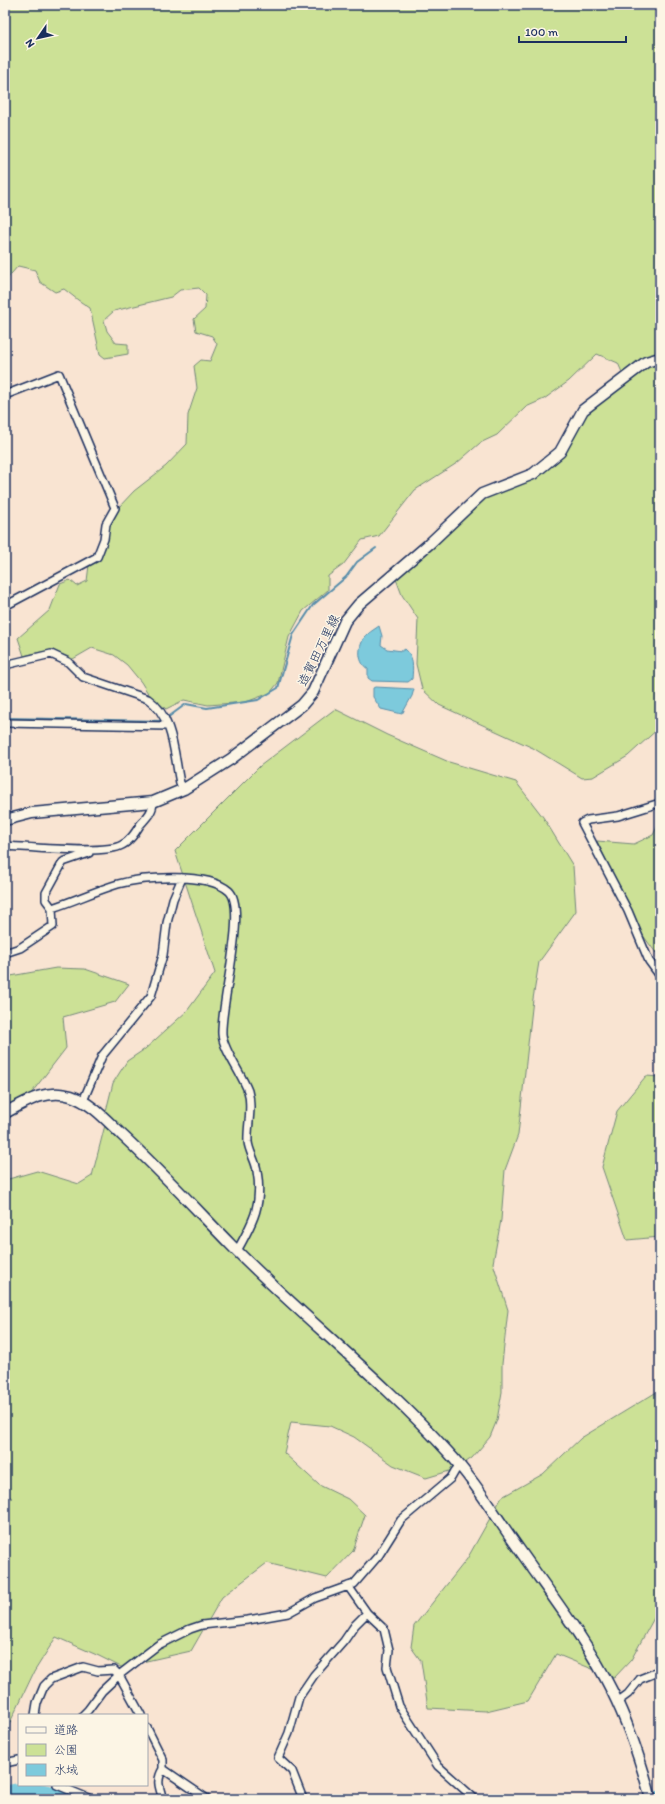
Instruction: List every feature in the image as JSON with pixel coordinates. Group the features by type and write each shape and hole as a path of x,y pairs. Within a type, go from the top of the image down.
{"street":[{"name":"造賀田万里線","path":"5,820 32,813 153,802 184,789 231,759 302,705 314,692 345,621 359,604 429,544 482,494 533,474 560,452 583,410 646,362 660,358"},
{"path":"5,395 59,374 115,508 106,524 104,539 97,557 5,606"},
{"path":"5,665 51,654 68,662 83,677 148,699 154,703 162,713 168,726 180,783 184,789"},
{"path":"5,723 168,726"},
{"path":"5,846 89,850 110,849 121,846 130,839 153,809 153,802"},
{"path":"660,803 618,816 588,820 582,823 628,911 649,961 657,974 660,976"},
{"path":"5,953 20,948 53,926 52,908 46,900 46,893 63,862 75,857 85,856 89,853 89,850"},
{"path":"52,908 118,884 152,878 182,878 204,881 224,888 230,892 234,898 236,909 236,926 223,1014 222,1035 224,1044 248,1092 250,1103 248,1143 257,1170 259,1189 259,1202 254,1220 237,1251"},
{"path":"83,1101 102,1056 151,996 163,955 167,923 173,899 182,878"},
{"path":"5,1113 27,1101 49,1094 69,1095 94,1108 143,1154 237,1251 406,1408 460,1465 568,1620 598,1666 616,1702 638,1756 650,1796"},
{"path":"84,1714 102,1691 119,1675 158,1646 190,1629 202,1625 248,1620 288,1613 315,1598 354,1584 379,1555 401,1520 451,1478 455,1470 460,1465"},
{"path":"348,1586 367,1613 384,1630 389,1650 387,1667 399,1706 438,1766 475,1799"},
{"path":"303,1799 292,1771 278,1758 289,1734 299,1697 314,1674 367,1613"},
{"path":"36,1714 37,1703 44,1686 51,1679 82,1667 98,1672 114,1670 119,1675 140,1714"},
{"path":"616,1702 628,1694 640,1679 654,1675 660,1671"},
{"path":"148,1730 163,1760 163,1769 159,1776 158,1785 163,1799"},
{"path":"5,1763 18,1760"},
{"path":"163,1769 207,1799"},
{"path":"59,1786 91,1799"}],"green space":[{"path":"5,5 660,5 660,356 624,377 618,363 597,354 569,381 544,399 526,407 497,435 480,443 457,463 415,490 379,536 362,540 343,565 328,576 328,590 303,611 289,637 278,683 270,693 246,702 208,705 184,700 166,709 149,695 141,682 127,665 114,655 92,648 73,659 49,652 24,656 18,638 50,610 60,584 70,580 77,586 87,581 89,565 107,539 110,523 118,508 134,491 166,466 187,444 188,415 197,388 194,366 201,360 210,361 217,344 212,336 196,331 194,319 205,309 206,295 199,288 180,290 171,297 114,311 104,320 107,331 116,343 128,344 128,354 105,358 100,354 90,308 64,289 55,292 40,282 35,270 18,266 5,281"},
{"path":"660,362 660,727 628,756 593,777 582,778 533,748 439,705 422,689 416,664 418,619 402,595 396,579 484,497 535,477 586,413 648,365"},
{"path":"335,709 387,735 449,762 516,782 543,817 573,866 576,911 539,962 533,999 518,1135 505,1170 501,1220 493,1263 508,1310 502,1364 502,1392 497,1420 490,1437 472,1458 456,1469 426,1478 393,1465 354,1437 330,1426 291,1422 284,1453 319,1485 348,1499 365,1515 353,1551 327,1578 267,1563 222,1597 191,1651 142,1662 129,1671 56,1637 34,1672 5,1733 5,1501 12,1498 5,1494 5,1180 37,1171 79,1184 92,1176 105,1125 106,1111 113,1083 127,1061 145,1049 187,1011 215,973 175,851 260,766"},
{"path":"660,821 660,953 656,953 639,930 597,841 634,844 653,835"},
{"path":"56,968 85,969 129,984 115,1002 63,1017 66,1048 23,1104 5,1113 5,977"},
{"path":"646,1076 660,1077 660,1237 627,1240 602,1167 617,1111"},
{"path":"660,1390 660,1607 631,1660 614,1678 556,1654 528,1701 486,1711 428,1708 421,1661 411,1647 414,1626 467,1559 502,1497 543,1474 581,1438"}],"water":[{"path":"379,626 382,636 381,645 387,649 402,651 405,649 410,655 413,667 412,679 408,682 372,681 368,678 368,669 364,666 360,657 360,647 370,632"},
{"path":"373,688 414,689 412,696 402,714 381,709 373,697"}],"waterway":[{"path":"167,718 186,704 207,708 258,700 278,688 293,635 313,605 346,577 357,562 376,548"},
{"path":"5,718 164,721"},
{"path":"5,1793 21,1789 37,1789 68,1799"},
{"path":"650,1799 660,1797"}]}
